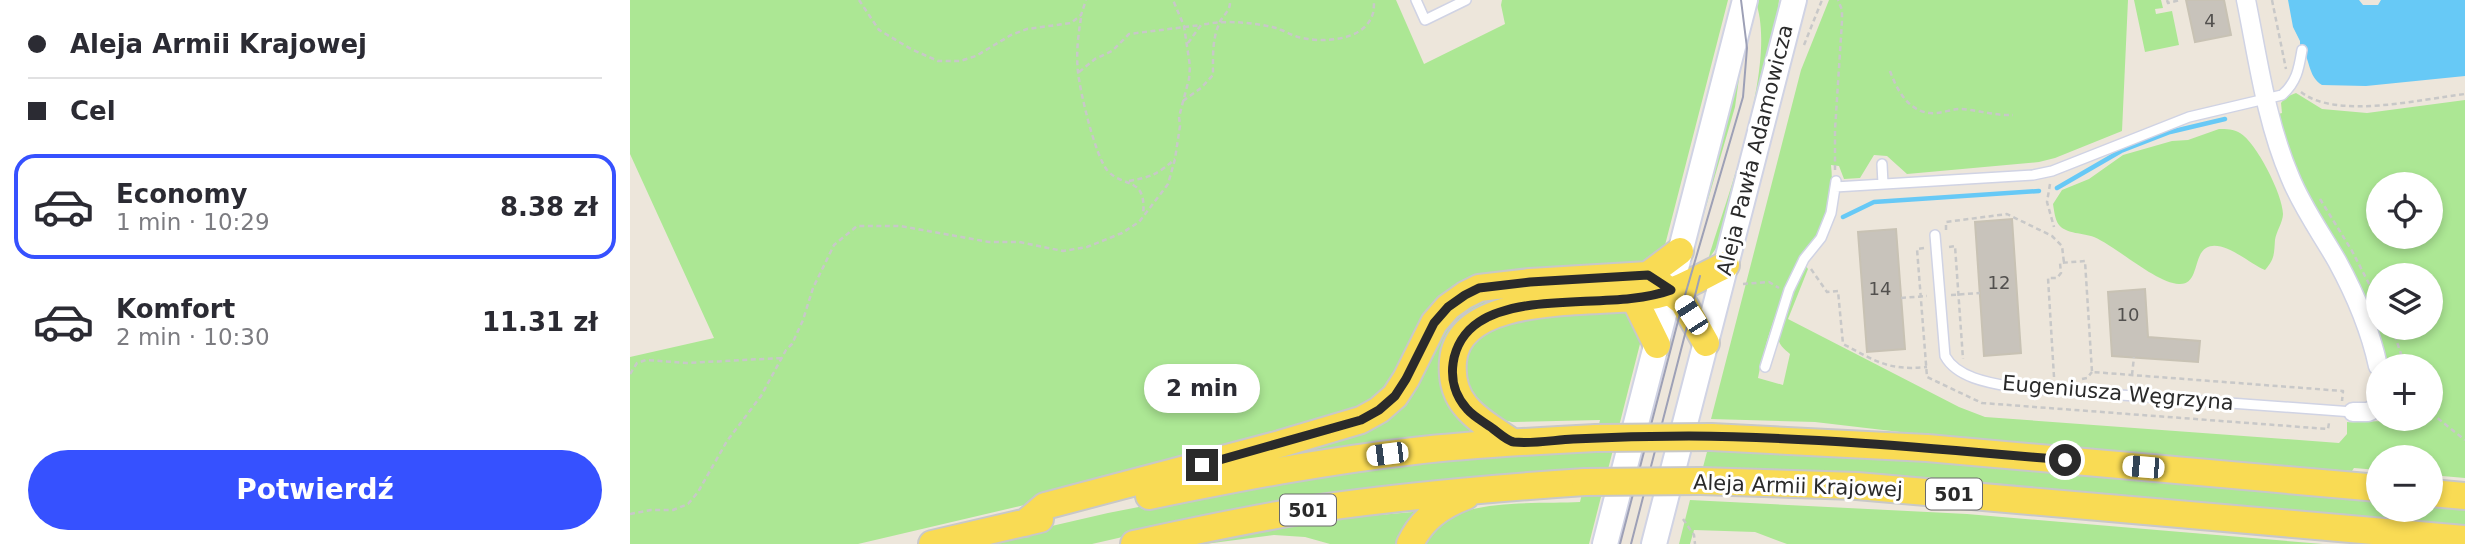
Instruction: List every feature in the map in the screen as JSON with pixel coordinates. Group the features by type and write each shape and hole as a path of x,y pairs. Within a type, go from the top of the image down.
{"main road":[{"path":"1605,544 1745,0"},
{"name":"Aleja Pawła Adamowicza","path":"1654,544 1706,343 1734,274 1794,0"},
{"path":"1025,523 1045,506 1361,420 1379,410 1395,396 1434,323 1448,307 1479,288 1648,275 1680,251"},
{"path":"1512,442 1476,417 1459,399 1452,375 1454,356 1462,338 1481,320 1499,312 1531,306 1660,295 1734,274"},
{"path":"1648,275 1671,290 1683,302 1706,343"},
{"path":"1634,298 1657,345"},
{"name":"Aleja Armii Krajowej","path":"932,544 1171,491 1315,464 1414,451 1596,438 1711,437 1927,447 2366,487"},
{"name":"Aleja Armii Krajowej","path":"1135,544 1301,511 1484,489 1585,482 1700,481 1857,486 1938,492 2465,540"},
{"path":"1410,544 1418,528 1444,504 1484,489"},
{"path":"2443,494 2465,496"}],"street":[{"path":"2246,0 2276,140 2290,178 2353,294 2375,354"},
{"name":"Eugeniusza Węgrzyna","path":"2347,412 2366,412"}],"lane":[{"path":"1416,0 1425,20 1466,0"},
{"path":"1765,367 1789,290 1804,259 1821,238 1831,213 1835,184 1882,184 2033,174 2052,170 2189,117 2282,95 2298,75 2302,50"},
{"path":"1882,164 1882,184"},
{"name":"Eugeniusza Węgrzyna","path":"1935,235 1945,356 1956,368 1983,381 2025,388 2347,412"}],"path":[{"path":"859,0 879,30 938,61 960,61 975,56 1011,35 1027,29 1071,23 1081,15"},
{"path":"1086,0 1077,47 1078,73 1095,141 1107,170 1133,184 1143,195 1143,218"},
{"path":"630,514 673,510 688,504 698,492 727,442 761,396 792,344 813,288 834,245 857,226 900,226 989,242 1019,242 1063,251 1087,247 1122,233 1143,218 1168,184 1175,159 1179,117 1190,66 1185,29 1173,0"},
{"path":"1183,101 1213,75 1213,48 1219,22 1226,15 1230,0"},
{"path":"1078,73 1095,59 1112,51 1129,34 1142,31 1185,29 1219,22 1275,28 1298,37 1317,40 1335,39 1355,34 1364,27 1372,17 1374,0"},
{"path":"1801,51 1822,0"},
{"path":"1835,184 1833,161 1842,21 1838,0"},
{"path":"2167,0 2168,3 2180,0"},
{"path":"2272,0 2284,61 2294,83 2303,93 2318,102 2340,106 2365,106 2465,94"},
{"path":"1187,44 1201,25"},
{"path":"1890,71 1896,86 1907,102 1916,109 1930,113 1959,109 1995,116 2013,115"},
{"path":"1127,181 1146,179 1160,173 1175,159"},
{"path":"2052,170 2047,202 2054,228"},
{"path":"1947,234 1946,222 1972,216 2007,214 2052,236 2062,246 2064,263"},
{"path":"1936,248 1955,246 1964,363"},
{"path":"1804,259 1827,292 1838,291 1843,344 1883,365 1903,369 1927,367"},
{"path":"2055,380 2048,278 2057,278 2061,273 2060,263 2085,261 2092,372 2087,378 2073,379"},
{"path":"1734,274 1789,290"},
{"path":"2132,375 2134,357"},
{"path":"630,374 637,363 646,360 687,363 781,359"},
{"path":"2092,372 2343,391 2347,412"},
{"path":"2443,423 2465,440"},
{"path":"1683,519 1694,535 1695,544"}],"green space":[{"path":"630,0 1396,0 1424,64 1505,24 1502,0 1728,0 1664,249 1652,263 1506,275 1412,350 1374,404 1050,499 858,544 630,544 630,357 714,338 630,154"},
{"path":"1755,0 1779,0 1776,29 1723,238 1708,260 1738,166 1756,92 1761,26"},
{"path":"1829,0 2128,0 2122,131 2039,162 1907,174 1887,156 1874,155 1860,178 1844,179 1839,166 1831,165 1832,185 1827,216 1818,235 1794,269 1778,309 1758,378 1783,385 1790,354 1779,341 1779,328 1805,265 1808,269 1788,319 1959,407 1985,417 2339,443 2347,434 2347,422 2366,421 2366,431 2443,431 2443,354 2379,354 2373,340 2443,340 2443,263 2366,263 2366,326 2309,205 2275,115 2282,113 2281,103 2286,97 2296,93 2322,109 2367,113 2465,100 2465,478 2443,476 2443,445 2366,445 2366,469 2354,468 2352,471 2028,447 1815,422 1711,419 1801,70"},
{"path":"2134,0 2161,0 2163,8 2155,9 2156,14 2172,11 2179,45 2145,52"},
{"path":"1743,50 1735,107 1685,279"},
{"path":"2219,129 2235,131 2246,138 2261,158 2279,195 2283,217 2272,259 2265,270 2228,249 2213,246 2202,252 2190,280 2179,284 2170,282 2159,278 2094,237 2066,230 2058,223 2053,204 2062,190 2089,179 2123,155 2172,141 2188,140"},
{"path":"1477,298 1529,298 1447,345 1488,434 1225,468 1351,433 1438,332"},
{"path":"1616,307 1631,312 1641,340 1589,544 1419,544 1438,524 1468,510 1506,504 1580,502 1587,473 1140,533 1092,544 973,544 1108,513 1282,479 1363,467 1593,449 1600,420 1512,422 1500,419 1469,397 1464,354 1493,323"},
{"path":"1708,448 1886,457 2366,497 2366,522 2443,522 2443,504 2465,506 2465,530 1702,471"},
{"path":"1690,500 1967,514 2323,544 1787,544 1755,532 1694,530 1690,544 1679,544"},
{"path":"1424,511 1399,544 1330,544 1305,537 1274,535 1186,544 1312,521"}],"water":[{"path":"2288,0 2359,0 2363,5 2378,5 2381,0 2465,0 2465,76 2366,86 2322,85 2311,72 2300,46"}],"building":[{"path":"2186,0 2224,0 2231,35 2195,42"},
{"path":"2012,219 2021,353 1984,356 1975,222"},
{"path":"1896,229 1905,349 1867,352 1858,232"},
{"path":"2145,289 2148,337 2200,341 2198,362 2112,356 2108,292"}],"waterway":[{"path":"2057,188 2121,151 2170,132 2225,119"},
{"path":"1843,217 1874,202 2039,191"}],"tram line":[{"path":"1620,544 1683,302 1743,97 1747,48 1741,0"},
{"path":"1631,544 1700,276"}],"route":[{"path":"1202,465 1361,420 1379,410 1395,396 1406,379 1434,323 1448,307 1479,288 1648,275 1671,290 1660,295 1531,306 1499,312 1481,320 1462,338 1454,356 1452,375 1459,399 1476,417 1512,442 1630,437 1736,437 1927,447 2065,460"}]}
